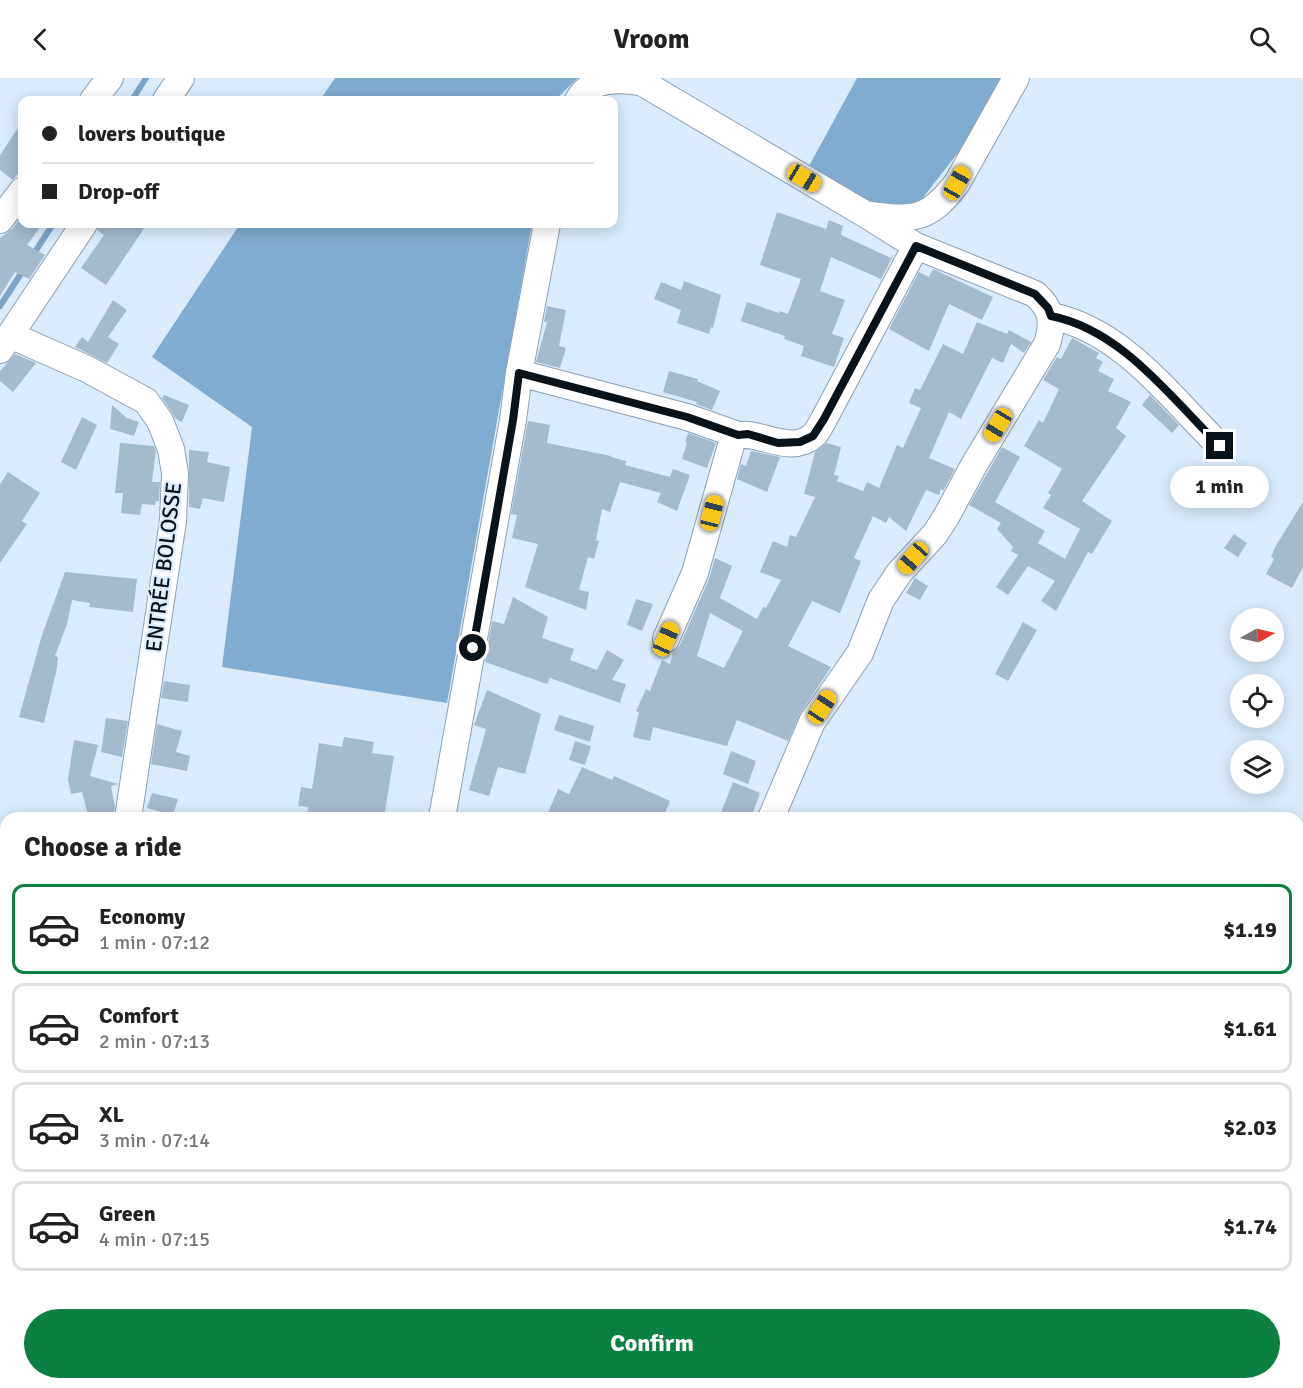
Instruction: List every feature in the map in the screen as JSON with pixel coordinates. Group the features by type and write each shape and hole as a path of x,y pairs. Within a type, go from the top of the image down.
{"street":[{"path":"96,96 110,78"},
{"path":"169,96 181,78"},
{"path":"865,214 903,219 934,209 957,183 1016,78"},
{"path":"581,96 591,84 606,79 624,79 643,83 916,246 1035,294 1048,308 1051,316 1052,323 1047,344 974,465 946,518 881,600 860,652 812,722 774,812"},
{"path":"0,220 18,196"},
{"path":"5,343 81,228"},
{"path":"443,812 546,228"},
{"path":"519,373 687,417 738,435 748,434 778,443 800,442 813,436 824,419 916,246"},
{"path":"1051,316 1071,320 1108,340 1158,383 1220,446"},
{"name":"ENTRÉE BOLOSSE","path":"5,343 87,369 146,401 160,421 171,449 176,473 173,521 129,812"},
{"path":"666,639 695,573 728,450 733,438 738,435"}],"shaded area":[{"path":"335,78 578,78 559,96 323,96"},
{"path":"857,78 1003,78 978,127 918,204 868,217 803,177"},
{"path":"237,228 531,228 447,703 222,667 252,427 152,357"}],"building":[{"path":"18,128 18,173 13,180 0,170 0,155"},
{"path":"777,212 826,229 829,220 843,226 841,235 891,258 893,256 877,287 881,279 831,257 820,291 845,300 832,334 844,338 834,367 801,356 804,346 784,339 785,336 741,321 747,302 788,314 801,279 760,265"},
{"path":"18,221 18,228 39,229 27,245 45,255 29,279 15,272 0,296 0,238"},
{"path":"98,228 144,228 106,285 81,268 104,235 97,230"},
{"path":"933,269 993,297 982,320 949,304 929,351 889,329 919,272 929,277"},
{"path":"684,281 721,295 713,328 711,327 709,334 677,323 681,310 654,299 661,282 681,290"},
{"path":"113,300 127,310 108,337 119,344 107,363 75,347 82,337 88,342"},
{"path":"547,306 566,310 559,346 566,348 560,368 536,362 547,322 544,322"},
{"path":"977,322 1007,334 1009,330 1031,342 1024,353 1011,344 1003,363 992,358 961,419 949,412 929,458 955,469 943,491 941,489 939,495 926,490 906,531 889,517 886,523 873,516 854,558 861,561 840,613 812,601 788,646 831,667 800,714 788,741 737,720 727,746 653,727 650,741 633,737 639,712 636,711 646,689 650,691 662,660 670,664 673,652 680,645 709,579 715,558 732,566 720,598 757,619 763,607 766,608 781,580 760,572 773,541 787,547 790,535 796,537 815,497 804,494 815,452 827,443 841,447 834,475 839,476 837,481 863,491 867,482 879,488 897,445 903,448 921,408 909,403 915,388 920,390 943,344 963,354","holes":["710,613 743,631 724,668 697,656"]},
{"path":"1072,338 1099,353 1096,358 1103,362 1098,371 1114,379 1108,391 1131,402 1116,428 1126,436 1082,501 1112,521 1092,554 1088,552 1056,611 1041,601 1055,581 1028,566 1008,595 996,587 1018,555 1011,551 1013,547 997,529 1001,523 969,505 1002,447 1020,457 995,502 1045,531 1038,543 1065,559 1080,529 1043,508 1051,495 1048,493 1062,469 1024,446 1039,420 1043,423 1059,389 1043,380 1057,357 1061,359"},
{"path":"15,354 36,363 13,392 0,381 0,371"},
{"path":"669,371 698,379 697,381 720,391 712,410 696,404 697,402 663,392"},
{"path":"164,395 189,405 182,422 176,419 162,398"},
{"path":"1150,395 1179,425 1172,433 1142,405"},
{"path":"112,405 127,418 139,422 134,436 110,429"},
{"path":"82,417 97,425 76,470 61,462"},
{"path":"528,421 550,425 547,443 611,456 626,461 625,465 670,477 673,469 690,475 677,511 657,502 661,493 620,482 610,512 602,509 596,540 599,541 594,559 588,557 579,590 589,592 586,610 525,587 538,544 512,538 517,515 511,514"},
{"path":"688,433 716,443 707,468 682,459"},
{"path":"120,443 154,446 156,451 152,482 160,482 159,501 156,501 155,505 142,504 140,515 121,513 123,493 115,493"},
{"path":"189,450 209,452 207,462 230,467 224,502 203,498 200,509 189,507"},
{"path":"751,451 780,457 767,492 737,479 741,464 746,466"},
{"path":"8,472 40,493 22,521 27,524 0,563 0,484"},
{"path":"1303,502 1303,567 1292,588 1266,574 1274,559 1271,557 1275,547"},
{"path":"1234,534 1247,543 1238,557 1224,548"},
{"path":"65,572 137,579 133,612 89,607 90,603 72,600 67,624 55,656 58,657 57,668 44,723 19,717 42,635"},
{"path":"915,578 928,586 920,600 906,593"},
{"path":"513,597 548,617 542,638 574,649 570,660 597,670 607,650 624,660 612,680 626,684 620,703 550,678 547,684 485,662 492,621 504,624"},
{"path":"636,599 653,604 642,631 627,625"},
{"path":"1023,622 1037,630 1008,681 995,674"},
{"path":"164,681 190,685 188,702 161,698"},
{"path":"487,690 541,714 525,774 498,767 489,796 469,790 486,729 474,725"},
{"path":"559,715 594,726 590,742 554,730"},
{"path":"106,718 128,721 122,757 101,752"},
{"path":"157,724 182,731 176,752 190,756 187,771 151,764"},
{"path":"344,737 374,742 372,753 394,756 385,812 308,812 308,807 298,806 301,787 312,789 319,743 342,747"},
{"path":"74,740 98,745 90,776 118,784 111,786 114,812 87,812 82,792 71,794 68,779"},
{"path":"575,741 591,746 585,765 569,760"},
{"path":"731,751 756,761 748,784 723,774"},
{"path":"582,767 612,780 614,776 670,801 665,812 548,812 558,789 569,794"},
{"path":"733,782 760,793 753,812 721,812"},
{"path":"152,793 178,799 174,812 147,808"}],"waterway":[{"path":"135,96 146,78"},
{"path":"33,255 50,228"},
{"path":"0,306 24,269"}],"route":[{"path":"473,648 513,420 519,373 687,417 738,435 748,434 778,443 800,442 813,436 824,419 916,246 1035,294 1048,308 1051,316 1071,320 1108,340 1158,383 1220,446"}]}
